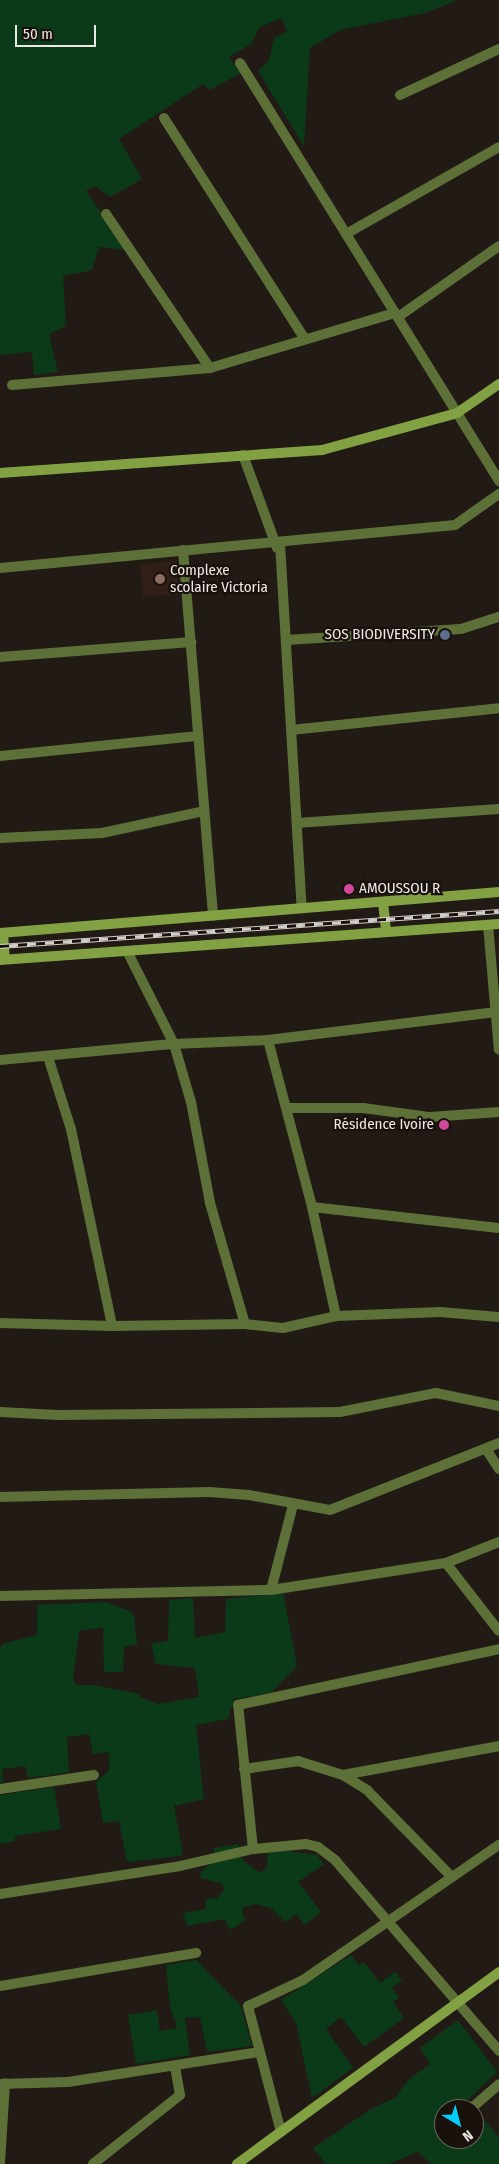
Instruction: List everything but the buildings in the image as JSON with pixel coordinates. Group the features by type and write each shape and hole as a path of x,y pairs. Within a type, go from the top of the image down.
{"main road":[{"path":"0,473 322,450 457,413 499,384"},
{"path":"494,925 2,960 1,933 499,892"},
{"path":"383,902 386,932"},
{"path":"238,2164 499,1972"}],"street":[{"path":"400,95 499,48"},
{"path":"240,63 499,480"},
{"path":"164,118 305,339"},
{"path":"346,234 499,147"},
{"path":"106,214 210,368"},
{"path":"12,384 210,368 305,339 396,315 499,246"},
{"path":"243,455 277,543 281,559 302,908"},
{"path":"0,568 455,525 499,494"},
{"path":"183,550 213,916"},
{"path":"286,640 461,629 499,618"},
{"path":"0,657 190,642"},
{"path":"291,730 499,708"},
{"path":"0,756 198,736"},
{"path":"297,823 499,809"},
{"path":"0,838 102,832 204,811"},
{"path":"494,925 499,1050"},
{"path":"127,951 174,1044 192,1102 210,1202 245,1324"},
{"path":"0,1060 174,1044 268,1040 496,1012"},
{"path":"268,1040 312,1207 336,1316"},
{"path":"48,1057 71,1129 112,1326"},
{"path":"287,1108 363,1108 430,1117 499,1112"},
{"path":"312,1207 499,1228"},
{"path":"0,1318 0,1324 112,1326 245,1324 283,1328 336,1316 440,1312 499,1317"},
{"path":"0,1412 58,1415 340,1412 436,1393 499,1406"},
{"path":"0,1497 209,1492 249,1495 293,1505 330,1510 499,1443"},
{"path":"486,1449 499,1469"},
{"path":"271,1590 293,1505"},
{"path":"0,1596 271,1590 446,1563 499,1542"},
{"path":"446,1563 499,1631"},
{"path":"253,1849 238,1705 499,1649"},
{"path":"343,1775 499,1746"},
{"path":"244,1769 298,1761 343,1775 367,1790 451,1876"},
{"path":"0,1788 94,1775"},
{"path":"0,1894 180,1866 253,1849 306,1844 318,1847 335,1860 386,1922 458,2001 499,2052"},
{"path":"280,2132 248,2006 302,1980 451,1876 499,1845"},
{"path":"0,1986 196,1953"},
{"path":"0,2163 2,2083 68,2082 175,2067 260,2052"},
{"path":"92,2164 180,2095 175,2067"},
{"path":"482,2099 499,2084"}],"shaded area":[{"name":"Complexe scolaire Victoria","path":"176,561 179,594 143,597 140,564"}],"green space":[{"path":"0,0 458,0 425,13 340,30 310,48 304,146 258,71 269,60 274,38 287,32 282,18 260,27 251,44 229,57 241,73 210,90 203,84 119,139 142,179 110,197 95,186 86,191 127,250 99,247 92,270 63,276 66,326 49,334 58,372 34,375 32,352 0,355"},
{"path":"283,1593 297,1666 271,1693 234,1699 228,1719 196,1725 204,1799 174,1806 183,1853 180,1856 127,1862 119,1821 103,1823 96,1782 109,1771 109,1752 93,1754 89,1734 67,1737 69,1772 28,1778 25,1766 2,1769 3,1782 0,1783 0,1649 2,1644 37,1635 37,1605 105,1602 130,1611 134,1616 137,1644 124,1647 123,1672 104,1672 103,1627 79,1631 73,1680 76,1685 93,1685 139,1694 141,1698 158,1704 199,1697 195,1668 156,1664 151,1644 168,1641 169,1600 193,1598 195,1638 225,1632 226,1599"},
{"path":"54,1787 61,1829 15,1836 15,1841 0,1844 0,1795"},
{"path":"239,1844 242,1860 260,1873 267,1868 268,1848 317,1855 324,1864 298,1882 321,1912 304,1925 297,1914 285,1922 271,1908 254,1904 244,1907 242,1912 245,1920 231,1930 224,1919 187,1926 183,1913 206,1909 206,1899 217,1898 225,1889 221,1883 201,1878 200,1873 214,1859 214,1848"},
{"path":"351,1955 359,1965 364,1962 380,1983 395,1972 402,1980 392,1988 399,1998 393,2002 404,2018 364,2047 341,2017 326,2029 353,2068 312,2098 296,2023 281,2000"},
{"path":"196,1960 241,2006 252,2046 207,2052 200,2017 185,2018 190,2055 136,2064 128,2015 157,2010 160,2031 177,2028 170,2006 166,1965"},
{"path":"458,2020 497,2072 469,2099 434,2099 434,2149 484,2149 484,2120 499,2137 499,2164 431,2164 418,2152 388,2164 326,2164 313,2148 371,2109 395,2098 408,2080 430,2064 420,2048"}],"railway":[{"path":"0,946 499,911"}],"place":[{"name":"Complexe scolaire Victoria","path":"160,579"},
{"name":"SOS BIODIVERSITY","path":"445,635"},
{"name":"AMOUSSOU R","path":"349,889"},
{"name":"Résidence Ivoire","path":"444,1125"}]}
